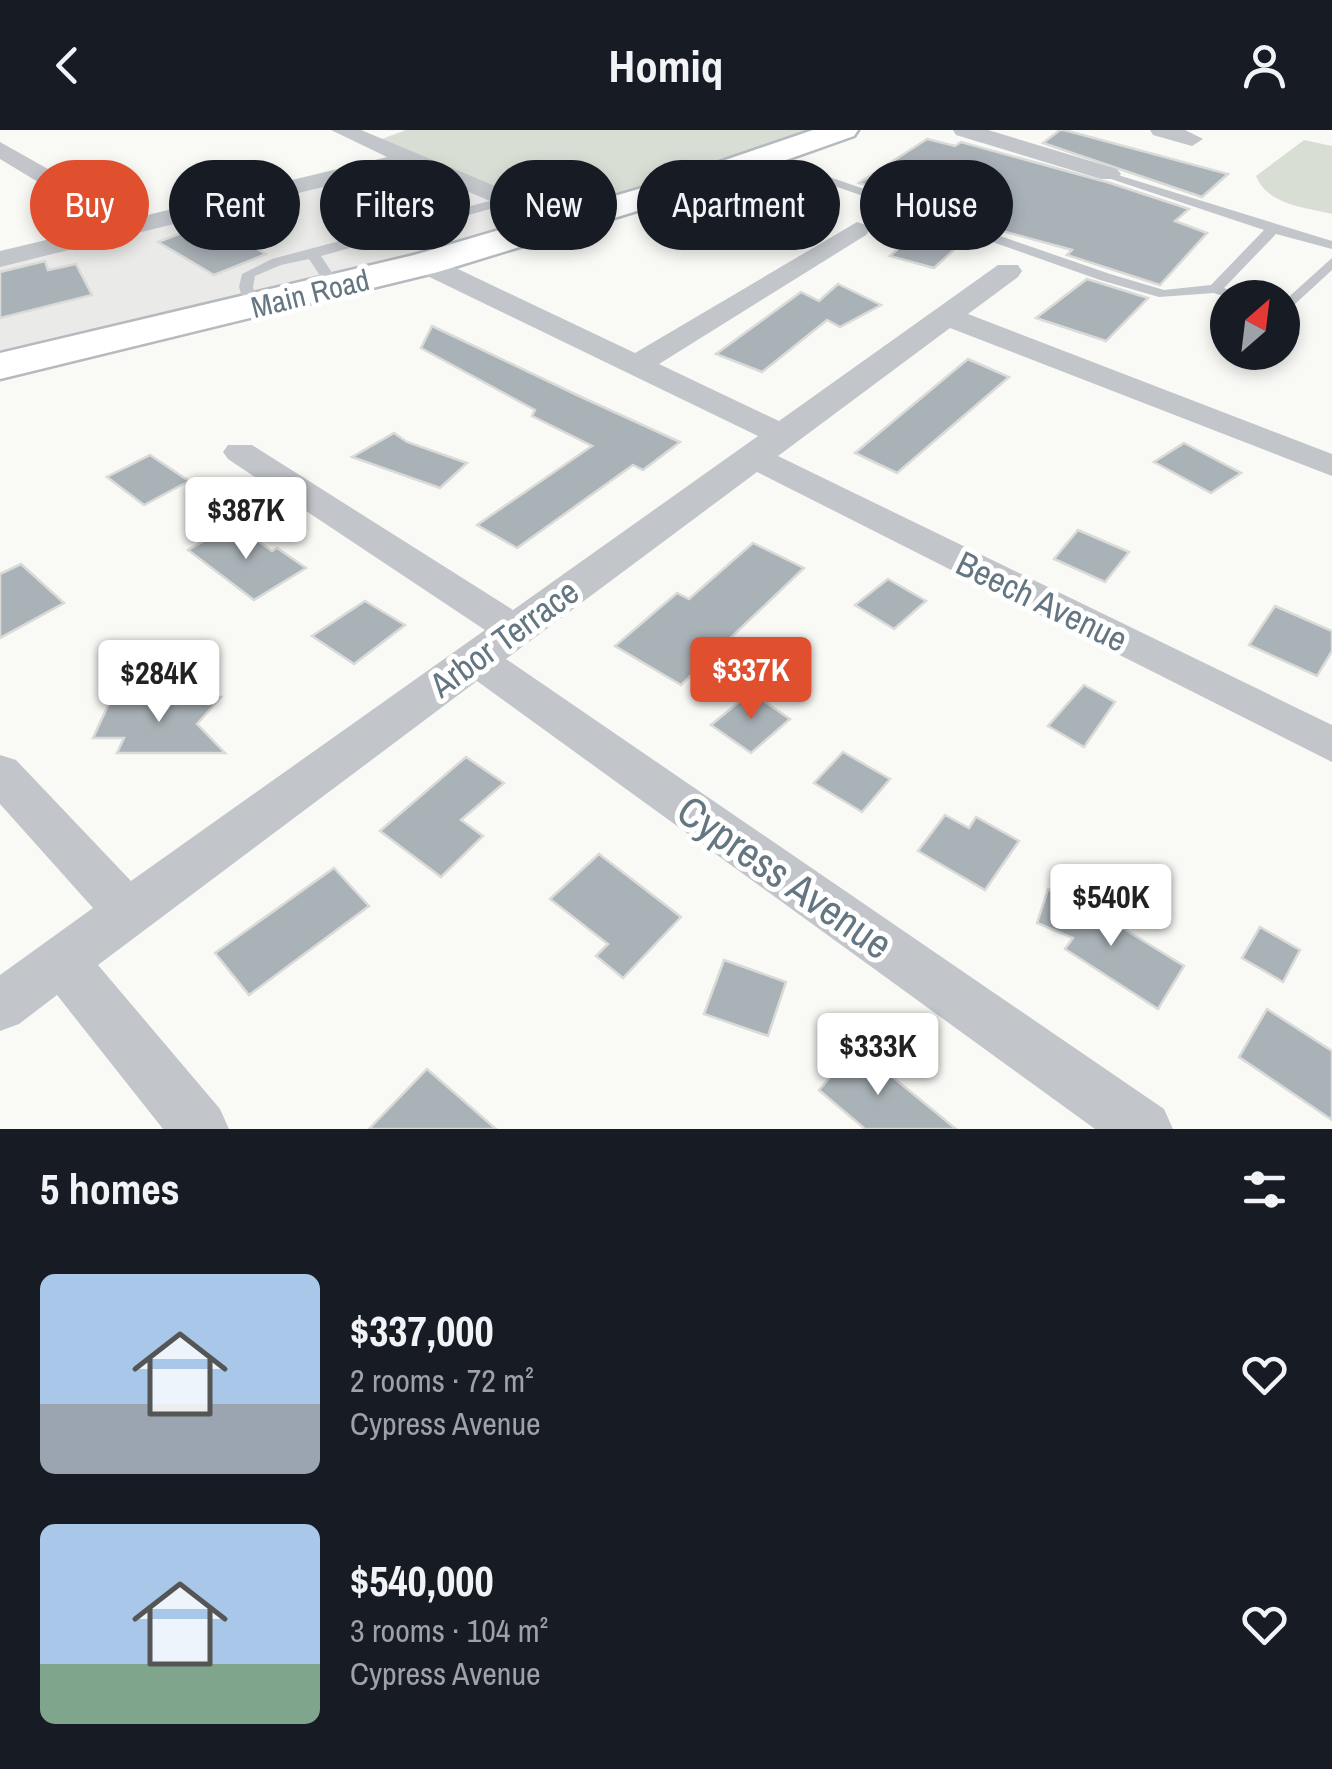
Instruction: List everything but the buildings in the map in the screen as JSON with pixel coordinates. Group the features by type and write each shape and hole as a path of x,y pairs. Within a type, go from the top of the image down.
{"main road":[{"name":"Main Road","path":"617,207 844,130"},
{"name":"Main Road","path":"0,366 490,245"}],"street":[{"path":"342,130 490,192"},
{"path":"964,130 1109,174"},
{"path":"1160,130 1192,139"},
{"path":"0,149 30,167"},
{"path":"149,223 410,159"},
{"path":"637,365 857,230"},
{"path":"0,258 34,250"},
{"name":"Beech Avenue","path":"425,264 637,365 768,446 1332,745"},
{"name":"Arbor Terrace","path":"0,1006 1008,270"},
{"path":"946,316 1332,466"},
{"path":"240,452 515,630"},
{"name":"Cypress Avenue","path":"476,659 1144,1129"},
{"path":"0,774 128,912"},
{"path":"62,961 200,1129"}],"lane":[{"path":"765,158 1164,294 1210,289"},
{"path":"1109,174 1332,245"},
{"path":"252,307 246,287 250,274 277,262 490,205"},
{"path":"1223,280 1272,229"},
{"path":"313,254 334,286"},
{"path":"1300,294 1332,262"}],"shaded area":[{"path":"406,130 841,130 753,160 637,160 637,200 617,206 617,160 490,160 490,186 470,178 470,160 427,160 379,140"},
{"path":"1304,140 1332,146 1332,214 1278,199 1256,176"},
{"path":"320,179 320,250 454,250 0,365 0,258 32,250 149,250 149,221 169,216 169,250 300,250 300,184"},
{"path":"470,182 490,191 490,241 470,246"}]}
